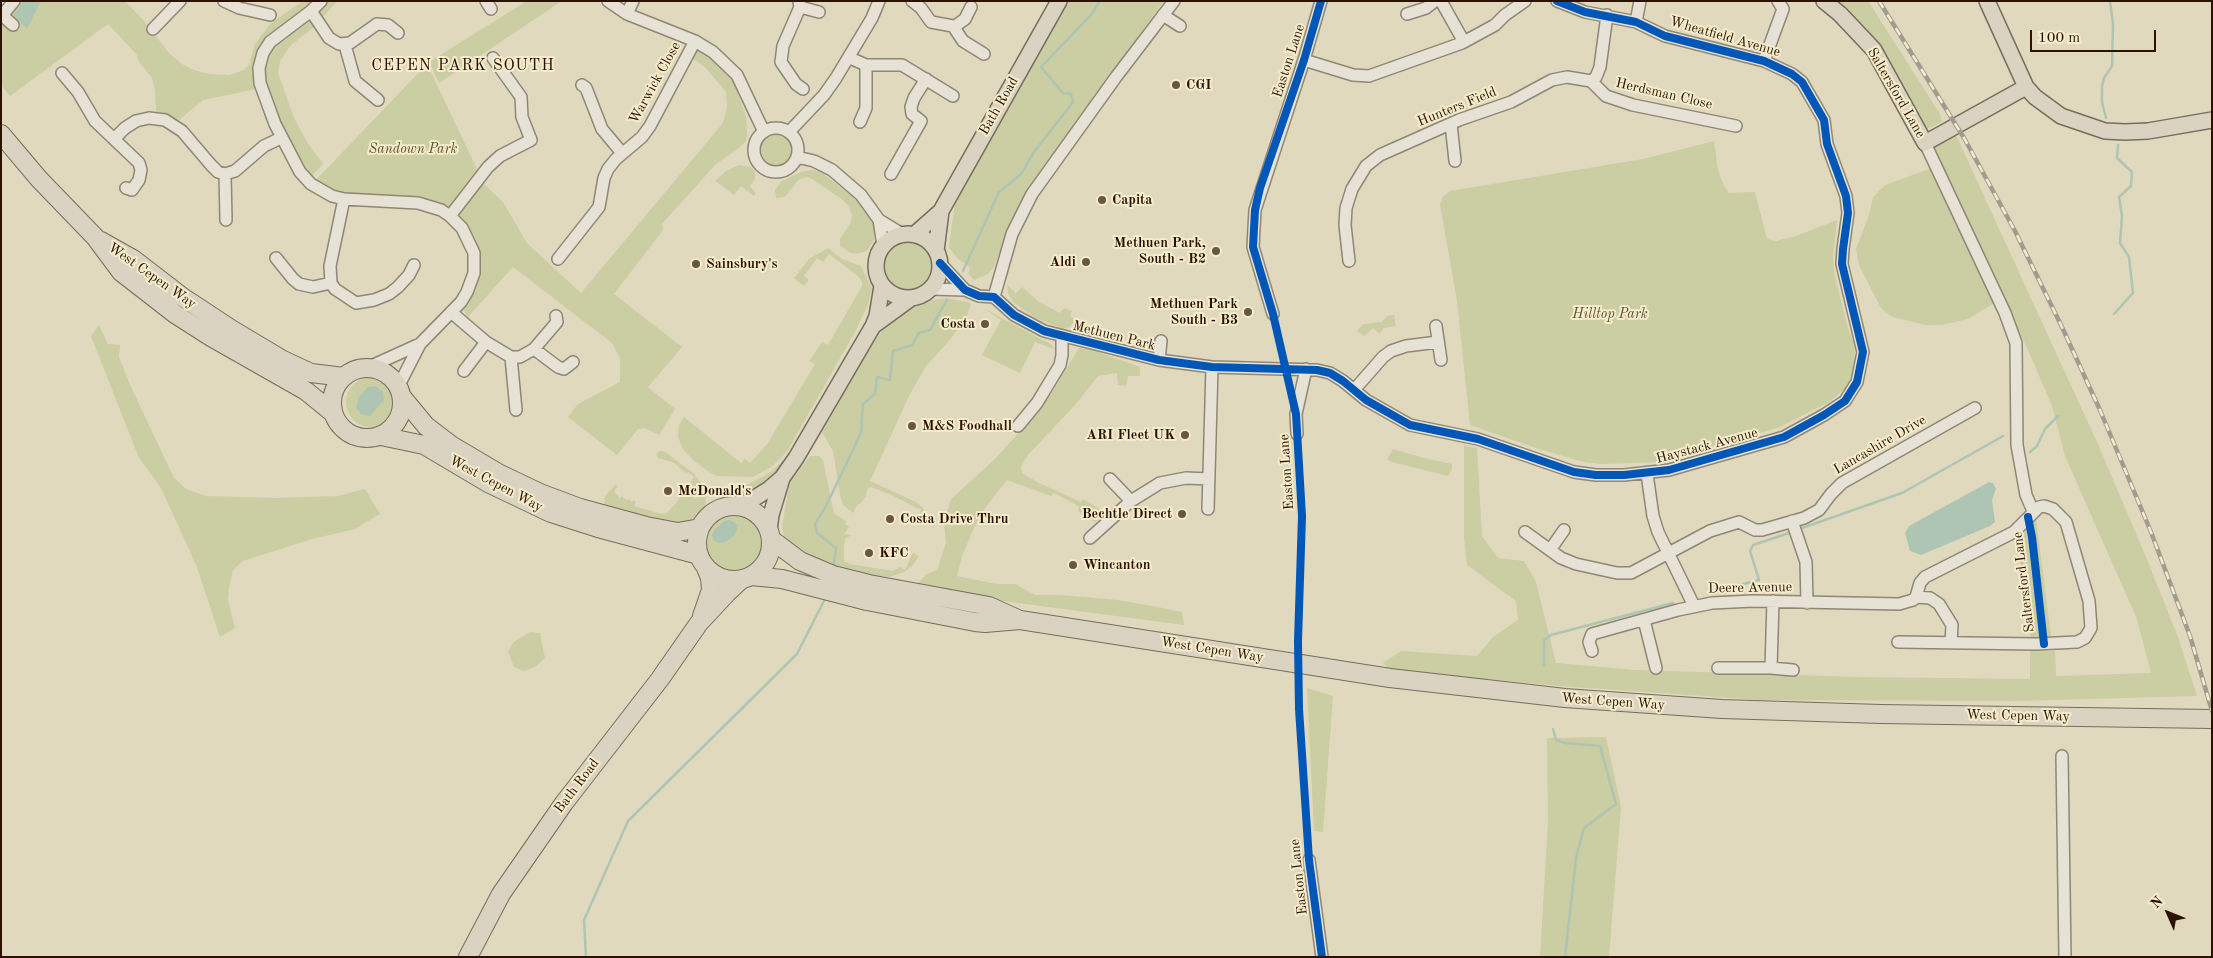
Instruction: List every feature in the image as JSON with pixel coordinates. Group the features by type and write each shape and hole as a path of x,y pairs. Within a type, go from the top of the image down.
{"highway":[{"name":"West Cepen Way","path":"1,134 39,179 95,237 121,272 211,337 306,391 333,413"},
{"name":"West Cepen Way","path":"95,237 133,259 181,296 231,330 283,360 311,372 344,377"},
{"path":"367,368 385,373 400,392 400,416 395,424 381,436 361,438 352,435 344,430 333,413 333,394 344,377 359,369 367,368"},
{"name":"West Cepen Way","path":"400,392 423,422 451,445 500,474 540,493 580,508 646,526 678,532 700,528"},
{"name":"West Cepen Way","path":"381,436 424,445 495,487 551,513 702,561"},
{"path":"735,505 746,507 756,512 764,520 770,535 771,552 766,562 747,578 723,578 702,561 697,545 700,528 710,515 719,509 735,505"},
{"name":"West Cepen Way","path":"770,535 800,561 833,575 869,584 989,606 1020,620"},
{"name":"Bath Road","path":"699,623 711,590 710,578 702,561"},
{"name":"West Cepen Way","path":"747,578 782,579 867,601 952,619 984,623 1020,620 1390,678 1565,698 1732,709 2212,719"},
{"name":"Bath Road","path":"468,957 485,923 517,869 564,803 660,679 699,623 747,578"}],"main road":[{"name":"Bath Road","path":"909,234 941,211 1059,1"},
{"name":"Saltersford Lane","path":"1824,1 1840,14 1874,50 1925,143 2026,86"},
{"path":"1988,1 2026,86 2035,97 2060,116 2105,130 2148,131 2212,120"},
{"name":"Bath Road","path":"938,257 941,211"},
{"path":"910,299 897,297 882,286 877,277 875,267 877,257 883,246 892,238 909,234 923,238 938,257 939,272 930,289"},
{"path":"770,535 771,515 782,478 808,438 873,326 877,316 882,286"},
{"name":"Methuen Park","path":"910,299 922,295 930,289"},
{"path":"873,326 910,299"},
{"path":"735,505 747,503 782,478"}],"street":[{"path":"13,25 2,17 14,1"},
{"path":"152,29 180,1"},
{"path":"224,1 239,8 270,15"},
{"path":"321,1 311,11 270,42 263,53 259,68 260,83 281,138 305,178 321,190 344,199 418,203 430,206 450,216 462,228 474,253 475,266 467,292 451,312 420,344 400,392"},
{"path":"608,1 627,14 695,41 713,52 737,75 764,132"},
{"path":"627,14 634,1"},
{"path":"789,132 824,95 850,58 879,1"},
{"path":"912,1 921,8 931,22 954,27 963,41 984,54"},
{"path":"994,297 1012,234 1032,194 1090,111 1174,1"},
{"name":"Easton Lane","path":"1273,314 1253,247 1254,210 1304,60 1321,1"},
{"path":"1406,14 1426,8 1435,1"},
{"path":"1441,1 1464,42"},
{"path":"1304,60 1353,75 1369,76 1464,42 1495,25 1505,15 1525,1"},
{"name":"Wheatfield Avenue","path":"1558,1 1585,12 1636,22 1665,36 1764,62 1792,74 1802,82 1824,120 1827,144 1846,196 1848,213 1842,248 1844,276"},
{"path":"1636,22 1640,1"},
{"path":"1764,62 1783,10 1778,1"},
{"path":"797,88 780,62 780,55 800,4 819,12"},
{"path":"954,27 965,18 971,7"},
{"path":"311,11 329,38 336,43 345,44 377,24 386,24 398,33"},
{"path":"1163,15 1180,26"},
{"path":"1591,81 1596,77 1600,67 1607,15"},
{"name":"Warwick Close","path":"558,259 564,245 601,204 605,174 611,164 638,141 650,126 695,41"},
{"path":"345,44 355,81 378,100"},
{"path":"493,58 521,97 522,117 536,151"},
{"path":"850,58 866,65 902,65 953,96"},
{"path":"860,122 866,108 866,65"},
{"path":"62,73 78,92 91,116 137,160 140,167 139,180 131,191"},
{"name":"Hunters Field","path":"1349,261 1345,225 1346,208 1352,189 1366,166 1380,155 1451,124 1511,102 1552,80 1567,77 1591,81"},
{"path":"891,174 921,121 912,114 910,107 926,80"},
{"name":"Herdsman Close","path":"1591,81 1606,96 1633,105 1736,126"},
{"path":"588,90 602,129 622,153"},
{"path":"114,139 125,128 136,121 149,118 165,120 182,131 218,172 226,174 235,171 264,146 281,138"},
{"path":"1451,124 1455,161"},
{"path":"779,128 789,132 797,143 797,157 788,168 779,172 770,171 761,166 756,158 755,148 758,139 764,132 779,128"},
{"path":"450,216 488,167 500,156 530,140"},
{"name":"Saltersford Lane","path":"1925,143 2005,313 2016,344 2017,445 2026,495 2033,511"},
{"path":"797,157 822,165 845,180 866,200 879,220 883,246"},
{"path":"226,174 226,220"},
{"path":"344,199 330,262 331,283 345,298 356,303 365,303 379,299 393,291 409,274 414,265"},
{"path":"879,220 909,234"},
{"path":"938,257 965,290"},
{"path":"276,258 293,280 299,284 313,287 331,283"},
{"name":"Haystack Avenue","path":"1306,369 1330,373 1388,414 1410,425 1478,439 1563,469 1596,475 1647,474 1691,465 1784,437 1824,415 1846,400 1857,382 1863,352 1844,276"},
{"name":"Methuen Park","path":"930,289 965,290 979,296 994,297 1020,319 1044,331 1159,360 1212,367 1306,369"},
{"path":"451,312 486,342 511,357 520,357 534,350 558,320"},
{"path":"1436,326 1441,360"},
{"path":"1018,426 1037,403 1060,365 1062,336"},
{"name":"Methuen Park","path":"1159,360 1161,340"},
{"path":"464,370 486,342"},
{"path":"1354,390 1383,357 1391,351 1412,345 1438,342"},
{"path":"367,368 420,344"},
{"path":"534,350 558,367 564,368 573,362"},
{"path":"511,357 516,410"},
{"path":"1208,509 1212,367"},
{"name":"Easton Lane","path":"1297,434 1296,414 1306,369"},
{"name":"Lancashire Drive","path":"1525,532 1561,558 1576,564 1617,573 1632,573 1695,537 1735,523 1743,523 1755,530 1804,518 1819,510 1842,483 1975,408"},
{"path":"1647,474 1653,516 1668,554 1694,606"},
{"path":"1110,479 1130,501"},
{"path":"1090,538 1130,501 1152,488 1170,480 1209,479"},
{"path":"1898,642 1951,643 2036,644 2077,642 2085,638 2090,632 2087,590 2066,522 2053,509 2044,506 2033,511 2014,532 1934,572 1920,583 1916,597 1930,598 1939,604 1952,625 1951,643"},
{"path":"1792,521 1806,562 1807,603"},
{"path":"1550,550 1564,530"},
{"name":"Deere Avenue","path":"1592,651 1589,642 1592,634 1694,606 1712,603 1773,602 1883,605 1898,604 1916,597"},
{"path":"1772,668 1773,602"},
{"path":"1644,620 1656,668"},
{"path":"1718,668 1793,670"},
{"path":"2062,756 2065,957"},
{"name":"Easton Lane","path":"1309,860 1322,957"}],"green space":[{"path":"19,1 125,1 144,21 169,53 182,64 209,74 229,75 244,70 249,65 255,44 271,23 303,1 337,1 315,26 290,46 280,61 278,73 294,118 307,142 323,164 304,184 279,145 257,89 203,100 179,120 156,111 155,90 152,78 139,62 137,55 108,24 10,96 1,85 1,24 8,26 14,31 19,26 11,15"},
{"path":"527,1 562,1 439,83 429,62"},
{"path":"1064,1 1164,1 1028,189 1009,226 994,267 988,274 974,280 968,273 970,267 958,259 949,247 955,201 968,172 997,128"},
{"path":"1832,1 1868,1 1940,114 1942,122 1925,130"},
{"path":"699,48 723,68 734,82 746,117 746,141 716,164 662,224 663,230 614,294 682,347 648,387 675,409 659,435 645,428 638,429 617,455 568,417 578,404 620,382 620,358 612,343 513,267 467,318 464,310 473,289 466,226 458,213 460,208 483,183 503,202 527,243 581,293 723,123 727,107 726,92 706,68 693,58"},
{"name":"Sandown Park","path":"427,64 477,169 449,206 429,199 335,193 315,181"},
{"path":"777,133 783,134 788,138 792,143 792,155 788,160 783,164 777,165 771,164 766,160 762,155 761,149 762,143 766,138 771,134"},
{"path":"1955,133 2097,442 2178,637 2197,696 2019,701 1760,700 1559,686 1390,670 1383,663 1401,651 1477,656 1493,637 1518,620 1516,601 1467,565 1464,537 1464,445 1477,448 1482,536 1498,558 1524,561 1536,582 1556,663 1636,670 1858,677 2030,679 2030,651 2055,651 2056,676 2151,673 2137,619 2065,456 2052,406 2029,352 1930,146"},
{"name":"Hilltop Park","path":"1714,141 1718,170 1723,184 1729,193 1755,192 1767,239 1776,241 1796,236 1837,220 1833,257 1834,272 1847,325 1855,347 1853,376 1847,387 1829,402 1780,427 1669,460 1667,452 1658,454 1659,462 1601,464 1584,462 1539,449 1470,425 1457,301 1440,204 1442,198 1450,191 1643,159"},
{"path":"739,165 750,167 755,172 755,179 750,186 756,194 754,196 741,186 734,195 715,181 726,171"},
{"path":"1932,168 1996,302 1968,319 1942,325 1926,325 1892,317 1881,308 1859,265 1856,249 1869,215 1873,197 1885,185"},
{"path":"811,170 825,175 866,208 872,220 874,230 874,240 867,251 856,254 840,246 840,239 851,222 852,215 849,207 843,200 812,179 807,177 799,179 785,197 776,198 775,190 782,181 801,172"},
{"path":"902,241 912,241 925,248 932,261 932,271 925,284 912,291 902,291 893,287 886,280 882,271 882,261 886,252 893,245"},
{"path":"828,248 842,259 861,266 872,289 868,304 856,330 788,450 781,458 771,467 753,477 717,476 712,474 694,461 683,449 678,437 679,425 684,417 741,463 745,459 750,463 768,443 815,364 809,361 822,342 828,345 862,286 862,281 858,276 829,254 823,262 817,258 804,276 809,280 804,286 794,278 809,259"},
{"path":"1007,285 1016,293 1022,287 1039,302 1060,313 1064,308 1072,311 1070,317 1075,319 1074,322 1069,327 1063,329 1035,318 1013,302 1008,293"},
{"path":"947,298 971,303 967,316 949,341 926,366 910,394 870,481 916,502 924,509 922,513 920,512 921,509 871,487 867,489 866,496 853,513 843,505 833,451 822,432 865,355 882,331 911,307 931,300"},
{"path":"983,308 1051,344 1054,349 1035,342 1020,373 982,355 1001,320"},
{"path":"1394,315 1396,326 1384,328 1380,334 1373,328 1364,336 1357,331 1363,324 1382,322 1387,316"},
{"path":"99,325 108,344 120,345 119,357 131,387 174,478 186,489 206,496 275,498 338,496 365,489 380,514 355,529 312,539 243,561 233,570 229,587 228,601 235,628 220,637 197,567 161,488 139,458 91,336"},
{"path":"1079,348 1095,351 1140,367 1140,376 1128,376 1126,386 1118,385 1117,373 1098,376 1075,405 1027,456 1021,467 1022,473 1039,483 1081,502 1083,499 1106,513 1095,522 1078,511 1079,506 1054,493 1051,496 1007,480 985,508 973,530 962,556 957,576 996,584 1015,584 1035,595 1060,595 1118,600 1182,612 1184,625 912,589 927,574 937,570 946,543 944,522 951,499 994,460 1026,425 1051,394"},
{"path":"366,377 376,377 389,384 396,397 396,407 389,420 376,427 366,427 357,423 350,416 346,407 346,397 350,388 357,381"},
{"path":"807,421 799,442 772,479 745,496 728,497 719,492 740,488 773,470 789,454"},
{"path":"1393,449 1452,464 1452,469 1448,476 1387,460"},
{"path":"659,451 664,451 693,473 705,488 706,502 704,508 694,521 682,526 604,507 605,496 616,484 617,487 614,492 620,498 622,496 632,502 634,500 636,502 634,506 662,514 667,513 686,491 696,499 699,494 696,491 697,489 690,483 694,477 674,463 658,458 656,454"},
{"path":"810,456 819,456 823,460 833,509 835,514 846,521 845,524 849,527 844,534 852,535 846,538 844,544 844,561 850,564 893,571 900,567 905,570 913,553 919,556 913,565 904,572 890,577 859,574 826,562 816,563 785,540 782,528 789,484"},
{"path":"736,511 748,513 758,520 765,530 767,542 765,554 758,564 748,571 736,573 724,571 714,564 707,554 705,542 707,530 714,520 724,513"},
{"path":"2036,518 2051,636 2031,638 2017,538 2024,533"},
{"path":"530,632 540,633 545,658 535,667 524,671 514,667 508,651 514,642"},
{"path":"1307,688 1333,696 1323,832 1314,831"},
{"path":"1606,737 1621,807 1609,957 1540,957 1548,821 1547,738"}],"shaded area":[{"path":"23,1 41,1 27,29 14,15"},
{"path":"376,386 383,392 384,400 370,416 361,414 356,408 359,397 368,387"},
{"path":"1989,482 1993,483 1996,489 1992,500 1995,522 1990,526 1921,555 1910,551 1905,533 1909,526"},
{"path":"730,520 738,525 735,535 726,542 719,543 714,541 712,535 715,529 724,521"}],"waterway":[{"path":"963,271 999,192 1021,174 1034,152 1073,102 1071,94 1063,93 1041,67 1091,15 1100,1"},
{"path":"2106,118 2102,102 2102,86 2104,78 2112,66 2113,24 2110,1"},
{"path":"2114,314 2133,293 2129,257 2120,243 2122,216 2119,197 2131,186 2132,172 2117,158 2118,145"},
{"path":"834,564 836,548 817,533 815,524 826,506 861,433 863,404 875,394 877,377 890,380 893,351 912,345 919,333 930,330 947,300"},
{"path":"2030,452 2037,446 2045,429 2058,416"},
{"path":"1802,528 1902,493 2003,436"},
{"path":"1712,592 1759,580 1750,551 1753,545 1789,533"},
{"path":"586,957 584,920 628,821 797,654 824,601"},
{"path":"1544,665 1544,640 1551,635 1673,603"},
{"path":"1553,729 1556,740 1565,743 1600,746 1616,804 1584,828 1576,858 1565,957"}],"railway":[{"path":"1879,1 1964,138 2015,231 2061,325 2100,410 2151,532 2190,636 2212,711"}],"cycle path":[{"path":"1321,1 1304,60 1260,188 1255,210 1253,247 1273,314 1296,414 1302,516 1298,641 1299,709 1309,860 1322,957"},
{"path":"940,263 965,290 979,296 994,297 1014,315 1044,331 1159,360 1212,367 1317,370 1330,373 1366,400 1410,425 1478,439 1574,472 1596,475 1624,475 1669,470 1784,437 1845,401 1857,382 1863,352 1842,264 1848,213 1846,196 1827,144 1824,120 1802,82 1792,74 1764,61 1665,36 1636,22 1585,12 1557,1"},
{"path":"2028,517 2044,644"}],"place":[{"name":"CGI","path":"1176,85"},
{"name":"Capita","path":"1102,200"},
{"name":"Methuen Park, South - B2","path":"1216,251"},
{"name":"Aldi","path":"1086,262"},
{"name":"Sainsbury's","path":"696,264"},
{"name":"Methuen Park South - B3","path":"1248,312"},
{"name":"Costa","path":"985,324"},
{"name":"M&S Foodhall","path":"912,426"},
{"name":"ARI Fleet UK","path":"1185,435"},
{"name":"McDonald's","path":"668,491"},
{"name":"Bechtle Direct","path":"1182,514"},
{"name":"Costa Drive Thru","path":"890,519"},
{"name":"KFC","path":"869,553"},
{"name":"Wincanton","path":"1073,565"}],"district":[{"name":"CEPEN PARK SOUTH","path":"463,66"}]}
